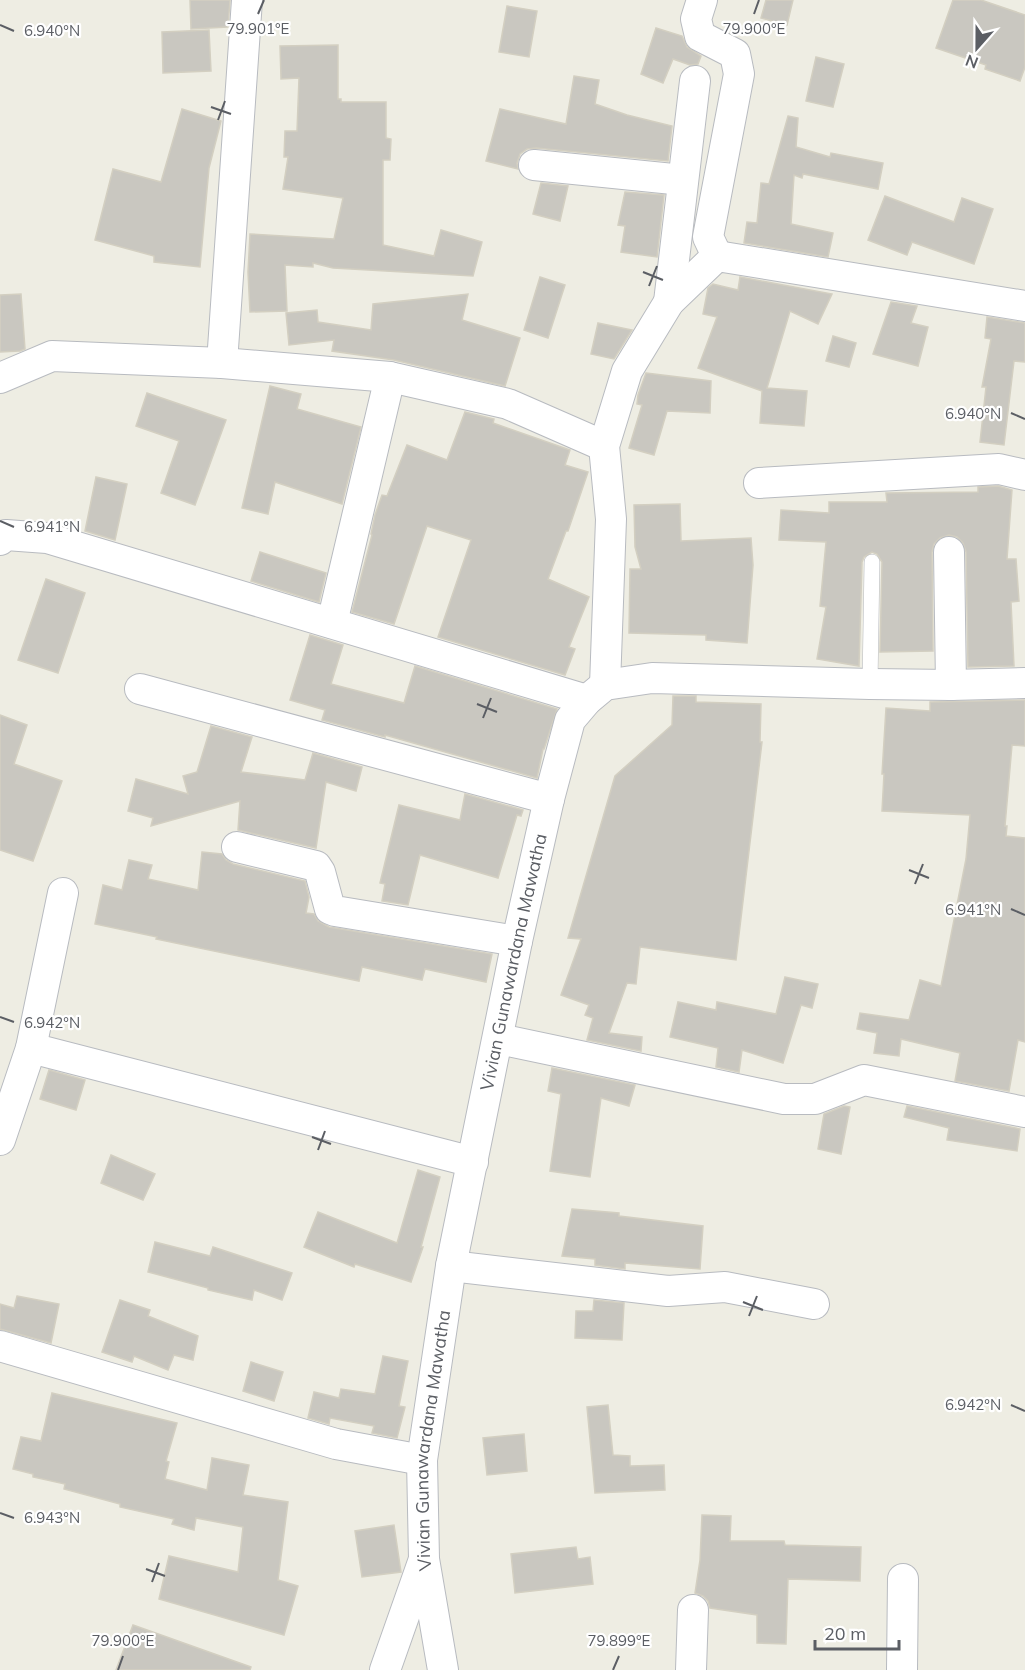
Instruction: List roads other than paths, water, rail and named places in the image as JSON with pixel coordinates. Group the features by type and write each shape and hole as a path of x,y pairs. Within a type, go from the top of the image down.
{"street":[{"path":"222,363 247,0"},
{"path":"702,0 696,20 700,36 735,54 739,74 708,237 717,255"},
{"path":"669,302 695,81"},
{"path":"534,165 683,180"},
{"path":"596,692 611,519 604,447 627,371 669,302 717,255"},
{"path":"717,255 1025,306"},
{"path":"0,378 52,356 222,363 390,377 508,404 604,447"},
{"path":"332,623 390,377"},
{"path":"759,483 999,469 1025,475"},
{"path":"0,540 6,535 47,538 332,623 596,692 652,678 951,685 1025,682"},
{"path":"949,552 951,685"},
{"path":"140,689 549,799"},
{"name":"Vivian Gunawardana Mawatha","path":"443,1670 424,1559 422,1460 451,1266 499,1039 517,941 549,799 570,720 596,692"},
{"path":"237,847 316,866 330,909 335,911 517,941"},
{"path":"0,1140 31,1048 63,893"},
{"path":"499,1039 784,1099 815,1099 864,1080 1025,1112"},
{"path":"31,1048 473,1162"},
{"path":"451,1266 669,1290 725,1287 814,1304"},
{"path":"0,1346 336,1444 422,1460"},
{"path":"385,1670 424,1559"},
{"path":"902,1670 903,1579"},
{"path":"691,1670 693,1610"}],"lane":[{"path":"870,684 872,562"}]}
